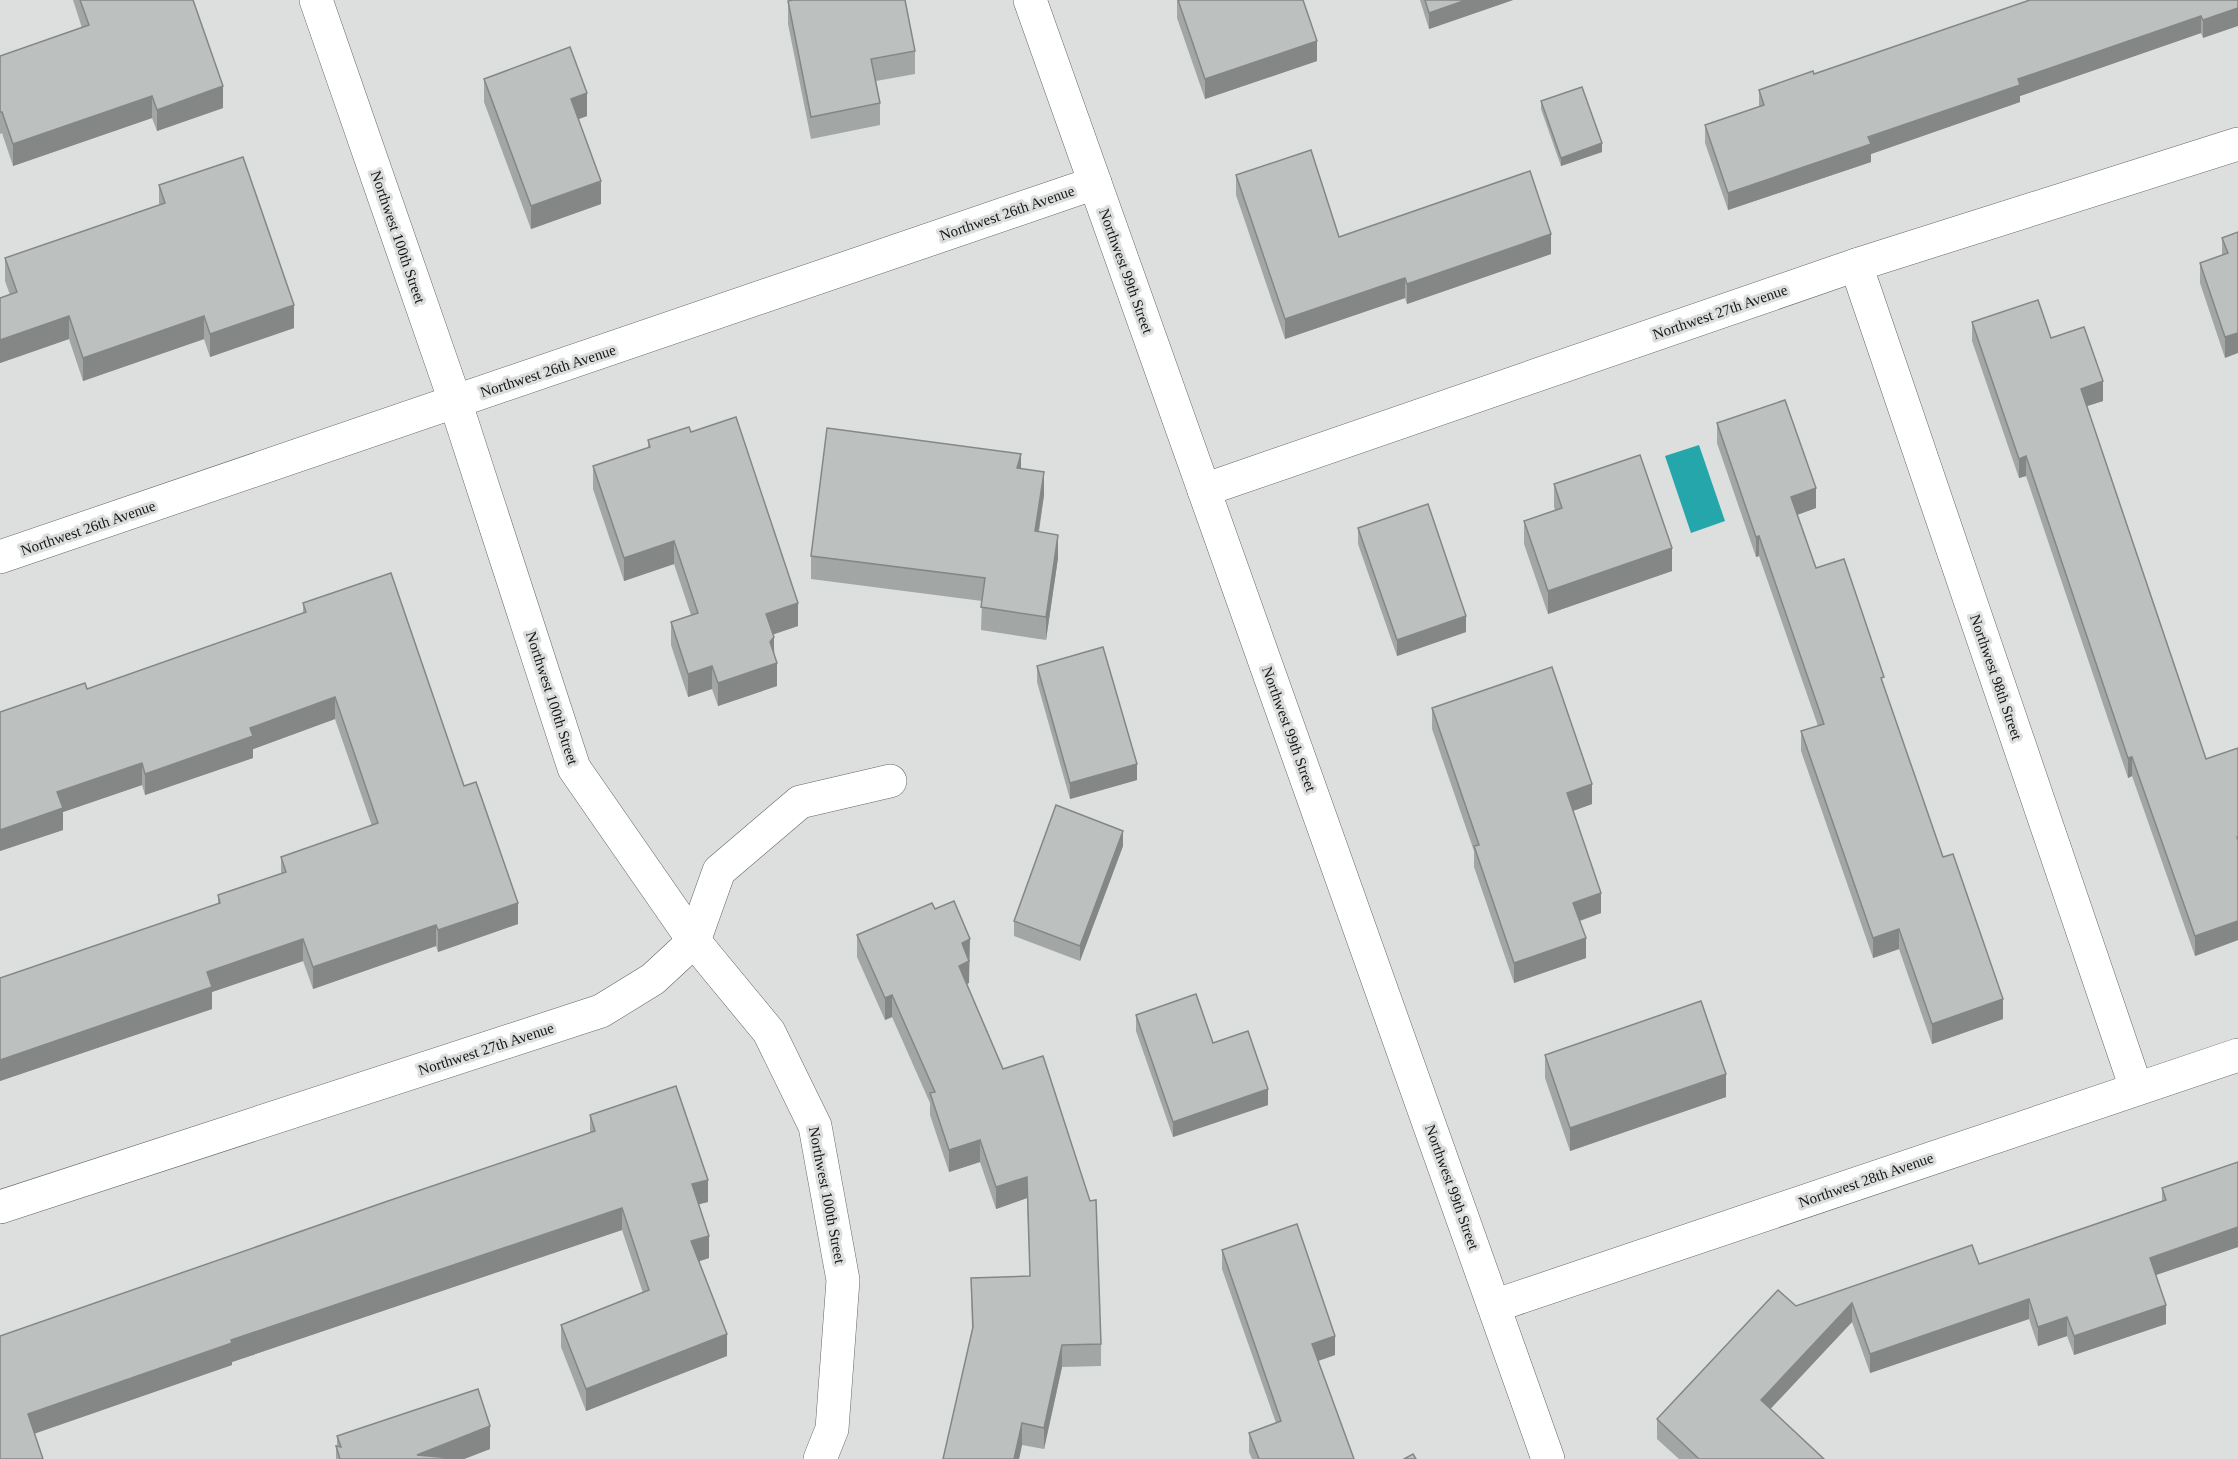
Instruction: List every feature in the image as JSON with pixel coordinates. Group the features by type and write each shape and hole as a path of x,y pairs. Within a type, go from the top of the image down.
{"street":[{"name":"Northwest 100th Street","path":"316,0 455,401 574,768 694,941 769,1032 815,1126 843,1280 832,1429 820,1459"},
{"name":"Northwest 99th Street","path":"1030,0 1548,1459"},
{"name":"Northwest 27th Avenue","path":"1204,490 1856,265 2238,144"},
{"name":"Northwest 26th Avenue","path":"0,557 1095,183"},
{"name":"Northwest 98th Street","path":"1856,265 2136,1088"},
{"name":"Northwest 27th Avenue","path":"0,1207 601,1011 654,979 694,941 719,871 800,802 890,781"},
{"name":"Northwest 28th Avenue","path":"1494,1306 2238,1055"}],"water":[{"path":"1699,445 1725,521 1691,533 1665,456"}],"building":[{"path":"80,0 193,0 223,86 157,110 152,96 13,144 2,112 0,112 0,56 89,25"},
{"path":"905,0 915,51 871,59 880,103 811,117 788,1"},
{"path":"1178,0 1303,0 1317,41 1205,79"},
{"path":"1425,0 1466,0 1429,13"},
{"path":"2030,0 2238,0 2238,8 2203,20 2201,16 2018,79 2020,85 1868,137 1871,144 1728,193 1705,125 1764,105 1759,90 1813,71 1814,74"},
{"path":"570,47 587,93 571,99 601,181 531,206 484,79"},
{"path":"1582,87 1602,143 1561,158 1541,101"},
{"path":"1311,150 1339,237 1530,171 1551,234 1407,284 1405,278 1285,319 1236,175"},
{"path":"243,157 294,305 210,334 204,316 83,358 69,316 0,340 0,298 17,292 5,258 165,203 159,185"},
{"path":"2238,232 2238,333 2225,337 2200,263 2228,253 2222,238"},
{"path":"2038,300 2051,338 2084,327 2103,381 2081,389 2206,759 2238,748 2238,921 2195,936 2132,757 2128,758 2026,456 2019,459 1972,322"},
{"path":"1785,400 1816,488 1791,497 1816,568 1844,559 1884,677 1881,678 1943,857 1953,854 2003,999 1932,1024 1899,929 1873,938 1801,731 1824,724 1717,423"},
{"path":"736,417 798,603 766,614 774,637 770,642 777,663 718,683 712,666 688,674 671,622 698,613 674,541 624,558 593,466 650,447 648,440 689,427 691,432"},
{"path":"827,428 1021,454 1017,468 1044,472 1035,531 1058,535 1046,617 981,607 985,578 811,556"},
{"path":"1640,455 1672,548 1548,591 1524,521 1562,508 1554,484"},
{"path":"1428,504 1466,616 1397,640 1358,528"},
{"path":"391,573 464,786 476,782 518,903 438,930 436,925 313,967 303,939 207,972 212,987 0,1060 0,978 220,903 218,895 286,872 281,857 378,823 335,697 250,728 253,736 145,774 142,763 57,792 63,808 0,830 0,712 85,683 87,689 306,612 303,603"},
{"path":"1103,647 1137,764 1070,783 1037,666"},
{"path":"1552,667 1592,784 1567,793 1601,893 1573,903 1586,938 1514,963 1474,846 1479,845 1432,708"},
{"path":"1056,805 1123,831 1080,946 1014,921"},
{"path":"954,901 970,939 962,943 969,961 959,966 1003,1069 1043,1056 1090,1201 1096,1200 1101,1344 1062,1345 1044,1428 1022,1423 1014,1459 943,1459 973,1327 971,1278 1030,1276 1027,1177 996,1187 980,1140 949,1150 930,1093 935,1092 892,995 885,998 857,935 932,903 935,909"},
{"path":"1196,994 1213,1043 1248,1031 1268,1089 1173,1122 1136,1015"},
{"path":"1701,1001 1726,1074 1570,1128 1545,1055"},
{"path":"676,1086 708,1180 692,1184 709,1236 691,1241 727,1334 586,1389 561,1325 649,1290 622,1208 231,1340 232,1343 28,1414 43,1459 0,1459 0,1336 595,1131 590,1115"},
{"path":"2238,1162 2238,1227 2150,1258 2166,1305 2074,1336 2067,1317 2038,1327 2029,1299 1870,1354 1852,1303 1761,1400 1824,1459 1699,1459 1657,1419 1778,1290 1796,1306 1972,1245 1979,1264 2166,1200 2162,1188"},
{"path":"1297,1224 1335,1336 1312,1344 1354,1459 1259,1459 1249,1433 1281,1421 1222,1250"},
{"path":"478,1389 490,1426 417,1455 462,1459 340,1459 336,1446 341,1447 337,1436"},
{"path":"1413,1454 1416,1459 1404,1459"}]}
